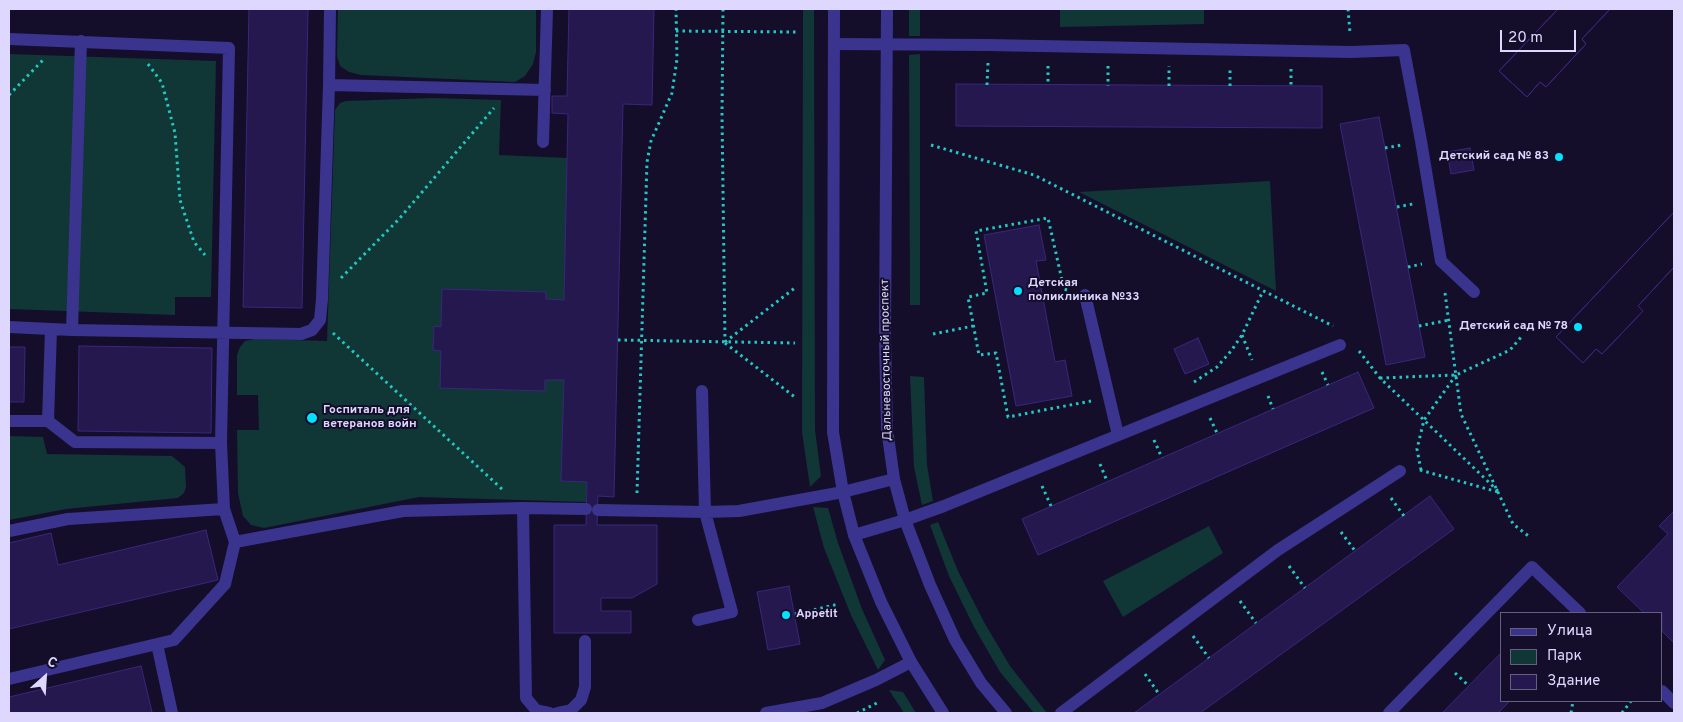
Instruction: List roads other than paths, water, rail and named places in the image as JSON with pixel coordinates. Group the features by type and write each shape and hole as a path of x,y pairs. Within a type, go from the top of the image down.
{"street":[{"path":"9,327 301,334 312,330 320,320 322,299 330,9"},
{"path":"543,142 547,9"},
{"path":"834,9 834,432 843,492 854,535 881,602 911,662 943,713"},
{"name":"Дальневосточный проспект","path":"887,9 885,337 887,429 894,479 905,520 930,584 955,640 982,683 1006,713"},
{"path":"9,39 229,48 221,443 224,509 235,542 226,584 174,640 9,678"},
{"path":"72,330 81,41"},
{"path":"834,44 1351,52 1404,50 1422,141 1441,261 1474,292"},
{"path":"329,85 545,90"},
{"path":"1085,295 1118,435"},
{"path":"48,421 51,329"},
{"path":"854,535 905,520 1340,345"},
{"path":"698,620 732,612 705,512 702,391"},
{"path":"9,420 48,421 75,442 221,443"},
{"path":"1061,713 1278,550 1400,471"},
{"path":"235,542 403,510 522,508 739,511 843,492 894,479"},
{"path":"522,508 526,698 536,710 550,713"},
{"path":"9,531 68,519 224,509"},
{"path":"1389,713 1532,567 1579,612"},
{"path":"557,713 571,710 581,700 585,687 585,641"},
{"path":"157,644 172,713"},
{"path":"766,713 824,708 911,662"},
{"path":"1663,692 1674,703"}],"place":[{"name":"Детский сад № 83","path":"1559,157"},
{"name":"Детская поликлиника №33","path":"1018,291"},
{"name":"Детский сад № 78","path":"1578,327"},
{"name":"Госпиталь для ветеранов войн","path":"312,418"},
{"name":"Appetit","path":"786,615"}]}
